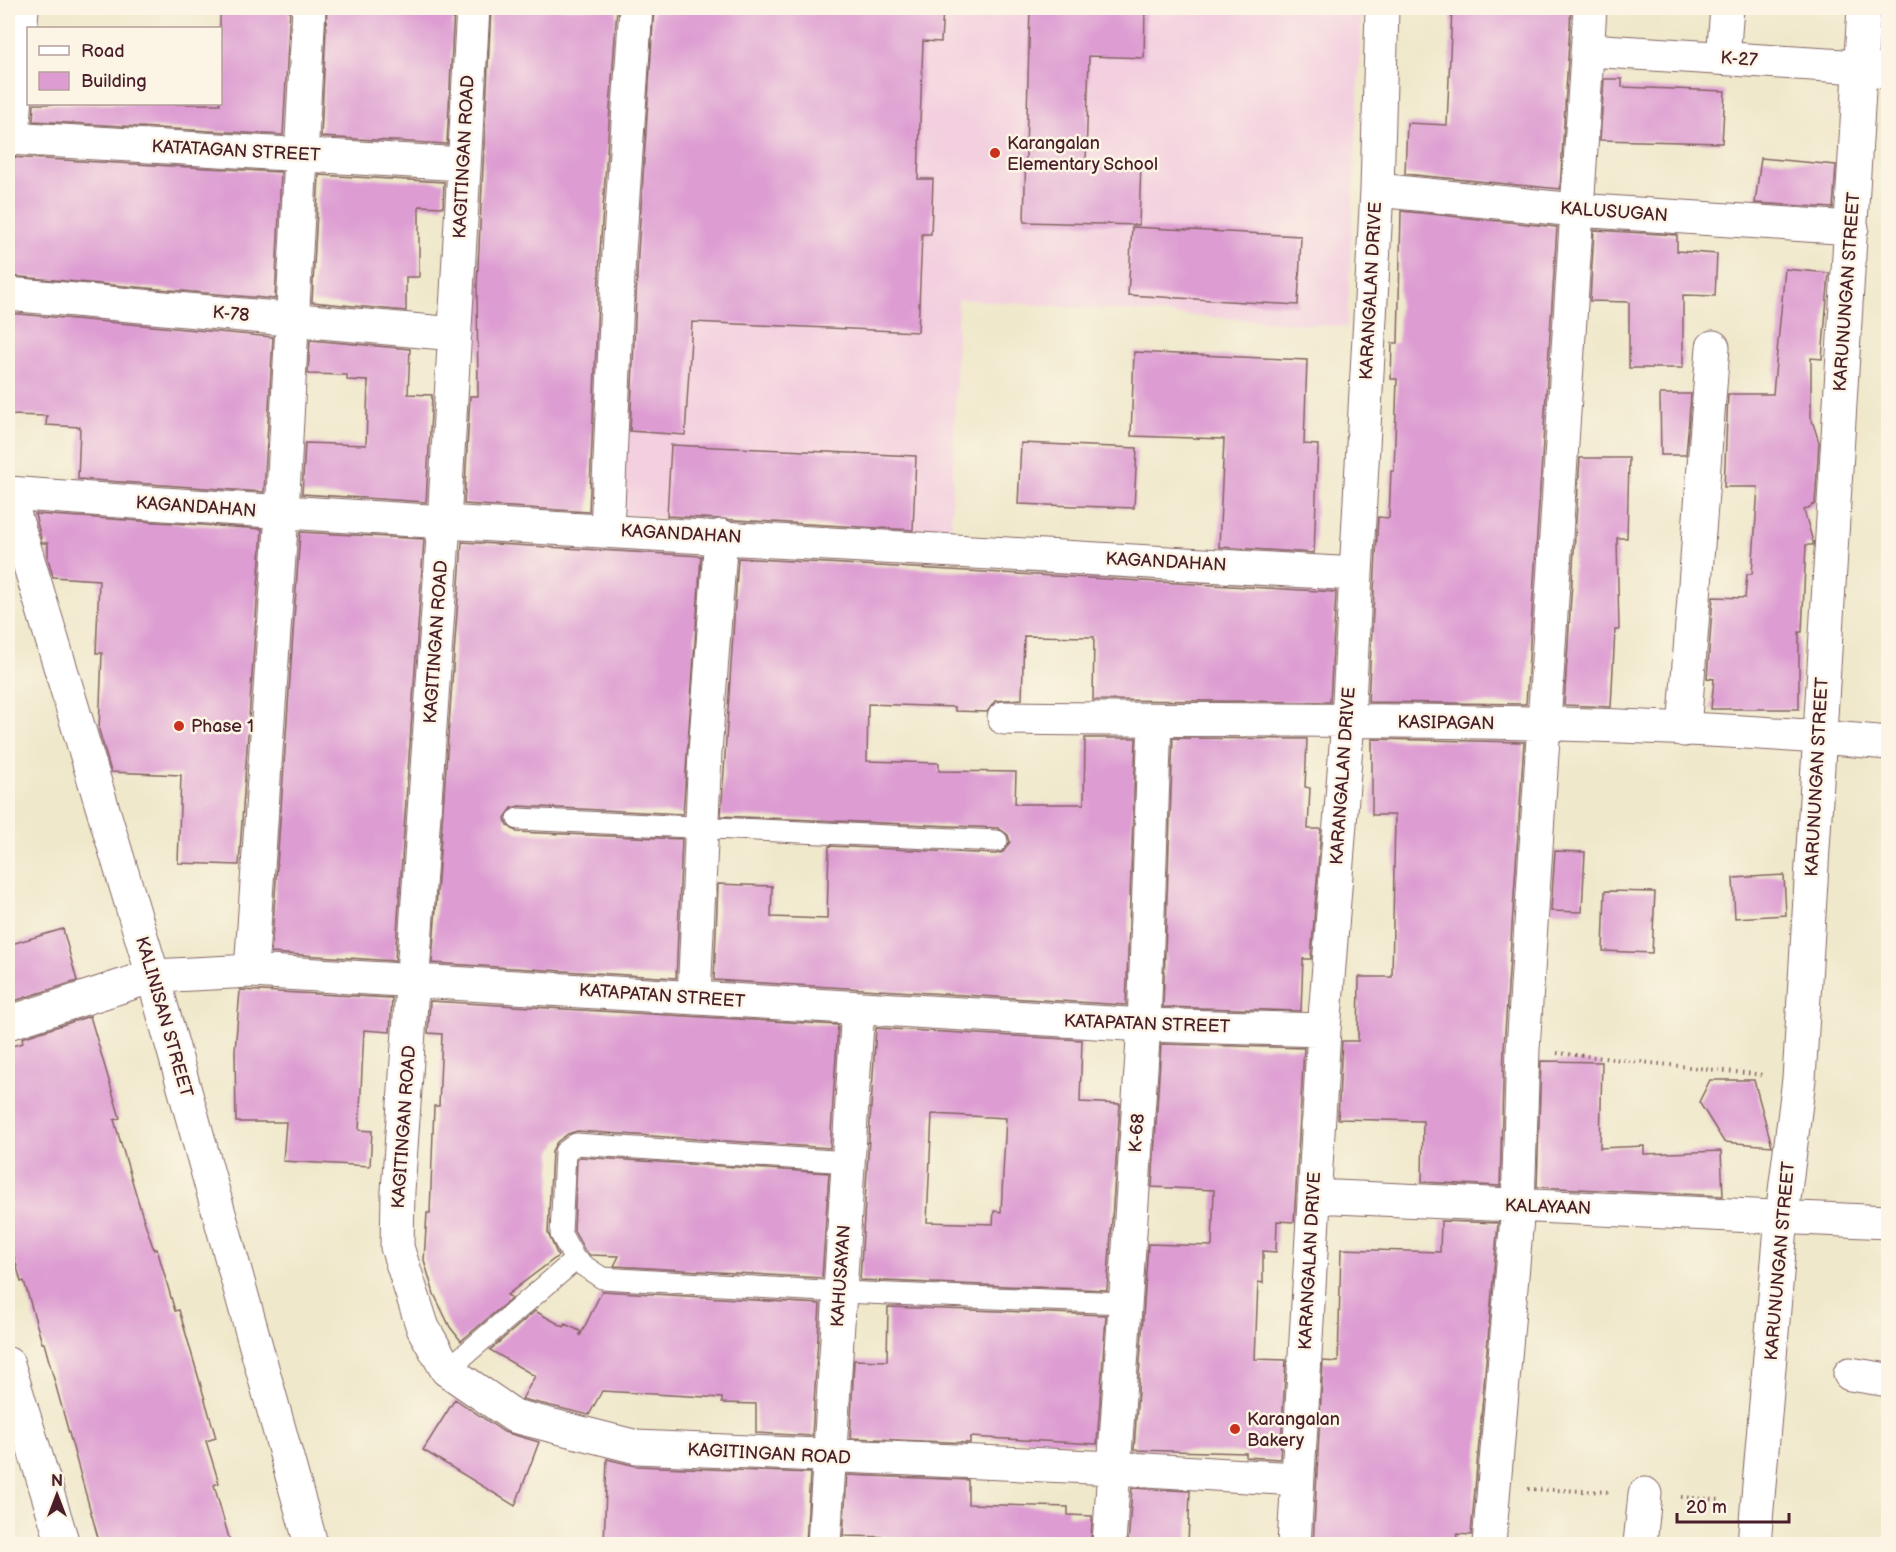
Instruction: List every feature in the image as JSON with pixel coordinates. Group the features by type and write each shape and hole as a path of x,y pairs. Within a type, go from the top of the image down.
{"street":[{"path":"10,138 22,8"},
{"path":"251,971 282,513 309,8"},
{"name":"KAGITINGAN ROAD","path":"472,8 444,524 398,1191 397,1247 423,1328 447,1370 514,1416 637,1447 1114,1468 1297,1479"},
{"path":"607,531 619,252 636,8"},
{"name":"KARANGALAN DRIVE","path":"1294,1545 1324,1030 1348,720 1377,190 1382,8"},
{"path":"1489,1545 1518,1206 1523,1049 1590,8"},
{"path":"1723,58 1727,8"},
{"name":"KARUNUNGAN STREET","path":"1754,1545 1782,1215 1799,1079 1818,736 1852,228 1874,70 1864,8"},
{"name":"K-27","path":"1588,50 1874,70"},
{"name":"KATATAGAN STREET","path":"10,138 464,164"},
{"name":"KALUSUGAN","path":"1377,190 1576,210 1852,228"},
{"name":"K-78","path":"8,294 455,334"},
{"path":"1684,730 1713,347"},
{"name":"KAGANDAHAN","path":"8,493 444,524 721,536 1355,574"},
{"name":"KALINISAN STREET","path":"8,493 153,976 311,1545"},
{"path":"694,998 702,829 721,536"},
{"name":"KASIPAGAN","path":"1004,718 1348,720 1544,725 1818,736 1888,743"},
{"name":"K-68","path":"1109,1545 1144,1025 1155,720"},
{"name":"KATAPATAN STREET","path":"8,1023 153,976 251,971 1144,1025 1324,1030"},
{"name":"KAHUSAYAN","path":"824,1545 858,1008"},
{"name":"KALAYAAN","path":"1314,1196 1782,1215 1888,1222"},
{"path":"8,1364 63,1545"},
{"path":"1850,1374 1888,1380"},
{"path":"1640,1545 1645,1494"}],"lane":[{"path":"518,819 997,841"},
{"path":"848,1162 576,1144 569,1146 565,1152 561,1234 575,1260 602,1278 840,1292 1125,1302"},
{"path":"447,1370 575,1260"}],"path":[{"path":"1523,1049 1799,1079"}],"shaded area":[{"name":"Karangalan Elementary School","path":"643,8 1362,8 1347,327 958,299 951,533 614,515"}],"building":[{"path":"220,8 290,8 283,135 33,121 34,105 222,105 222,27 220,27"},
{"path":"327,8 454,8 447,144 321,137"},
{"path":"491,8 617,8 600,251 589,512 464,504 470,396 478,396 477,286"},
{"path":"654,8 943,8 941,42 923,41 918,179 933,179 931,234 922,234 918,332 692,322 685,435 630,431 638,253"},
{"path":"1030,8 1145,8 1144,58 1089,56 1086,161 1141,162 1139,225 1024,222"},
{"path":"1452,8 1571,8 1560,189 1405,174 1407,123 1447,125"},
{"path":"1604,79 1622,79 1622,87 1725,91 1722,143 1600,140"},
{"path":"8,157 281,172 275,299 8,276"},
{"path":"1761,158 1836,165 1833,208 1755,203"},
{"path":"319,175 444,182 443,207 419,206 419,277 406,277 406,311 312,302"},
{"path":"1401,211 1557,227 1526,704 1368,702 1378,517 1389,518 1391,471 1394,471 1397,379 1391,379 1392,343 1398,343"},
{"path":"1132,227 1301,236 1298,305 1128,295"},
{"path":"1594,230 1677,235 1677,251 1717,254 1715,296 1683,295 1683,368 1629,368 1629,302 1590,301"},
{"path":"1785,269 1829,273 1822,359 1811,358 1811,417 1819,442 1815,504 1804,510 1813,545 1806,545 1802,632 1799,632 1799,709 1711,709 1714,679 1707,678 1713,597 1745,598 1747,574 1752,574 1758,487 1724,487 1728,394 1773,394"},
{"path":"8,313 273,337 264,492 78,479 80,427 46,425 47,416 8,415"},
{"path":"310,340 410,349 408,394 432,395 426,502 302,494 305,443 366,445 368,381 347,380 347,375 308,374"},
{"path":"1134,352 1307,360 1304,444 1318,445 1314,553 1219,547 1224,439 1131,436"},
{"path":"1660,394 1691,394 1686,455 1661,455"},
{"path":"1021,443 1137,448 1134,508 1018,504"},
{"path":"671,445 916,456 913,530 667,516"},
{"path":"1580,458 1629,458 1627,538 1617,538 1619,630 1615,630 1611,707 1564,705"},
{"path":"35,514 262,529 239,865 178,863 181,775 111,772 99,730 102,653 96,653 99,580 53,577 48,559 48,543 42,543"},
{"path":"300,532 424,539 395,961 271,953"},
{"path":"462,542 701,556 683,814 519,806 512,808 505,818 507,825 517,832 682,839 676,978 432,963"},
{"path":"738,558 1336,592 1330,702 1093,700 1094,637 1024,636 1022,699 995,701 987,712 955,711 955,707 868,704 867,761 939,763 939,771 1016,772 1015,804 1084,804 1085,738 1136,738 1126,1005 714,980 718,884 772,886 771,917 827,919 829,846 996,854 1003,852 1010,842 1008,835 998,828 721,816"},
{"path":"1173,738 1307,739 1305,787 1310,788 1308,829 1321,829 1311,959 1303,959 1301,1011 1163,1007"},
{"path":"1372,739 1524,742 1504,1048 1500,1186 1422,1182 1423,1121 1338,1119 1342,1041 1358,1041 1359,977 1392,977 1395,815 1372,815"},
{"path":"1555,851 1585,852 1582,912 1551,911"},
{"path":"1784,875 1786,915 1735,918 1733,878"},
{"path":"1605,891 1655,892 1652,953 1603,951"},
{"path":"63,929 77,981 11,1002 8,991 8,945"},
{"path":"240,990 392,998 390,1032 364,1030 359,1130 372,1131 370,1166 283,1161 286,1122 236,1122 235,1051"},
{"path":"430,1001 838,1025 830,1148 577,1131 568,1134 557,1142 552,1151 548,1233 558,1256 507,1295 512,1298 461,1341 450,1327 434,1294 424,1260 427,1213 430,1213 434,1106 439,1106 442,1034 428,1033"},
{"path":"90,1016 120,1118 114,1120 142,1214 154,1250 157,1249 175,1311 179,1310 216,1438 206,1441 219,1483 214,1485 231,1545 100,1545 44,1343 42,1343 24,1281 21,1282 8,1234 8,1047 23,1043 22,1038"},
{"path":"876,1028 1082,1040 1080,1102 1120,1104 1107,1290 860,1280","holes":["932,1114 1006,1118 1001,1212 994,1211 993,1224 927,1222"]},
{"path":"1161,1044 1304,1048 1294,1222 1277,1221 1276,1252 1263,1251 1263,1283 1258,1282 1255,1359 1286,1360 1280,1459 1246,1457 1246,1453 1134,1450 1148,1244 1212,1246 1214,1190 1152,1187"},
{"path":"1541,1061 1602,1062 1600,1148 1644,1146 1644,1154 1721,1151 1723,1196 1537,1187"},
{"path":"1710,1080 1754,1080 1772,1146 1724,1142 1699,1102"},
{"path":"580,1157 829,1173 822,1278 614,1266 619,1256 590,1255 585,1251 574,1231 577,1159"},
{"path":"1441,1221 1498,1223 1471,1535 1457,1534 1456,1545 1313,1545 1323,1361 1338,1362 1341,1249 1440,1252"},
{"path":"602,1291 820,1304 812,1436 756,1433 756,1404 722,1403 722,1398 602,1391 589,1415 522,1399 535,1376 490,1350 535,1311 564,1327 565,1324 580,1331 580,1336"},
{"path":"888,1307 1106,1315 1097,1444 970,1437 970,1443 850,1438 854,1360 887,1361"},
{"path":"455,1399 504,1432 539,1442 515,1506 423,1450"},
{"path":"607,1459 636,1466 810,1473 806,1545 604,1545"},
{"path":"847,1475 968,1480 968,1504 1068,1507 1068,1515 1092,1516 1091,1545 894,1545 894,1537 843,1536"},
{"path":"1132,1488 1190,1491 1188,1545 1128,1545"}],"place":[{"name":"Karangalan Elementary School","path":"995,153"},
{"name":"Phase 1","path":"179,726"},
{"name":"Karangalan Bakery","path":"1235,1429"}]}
